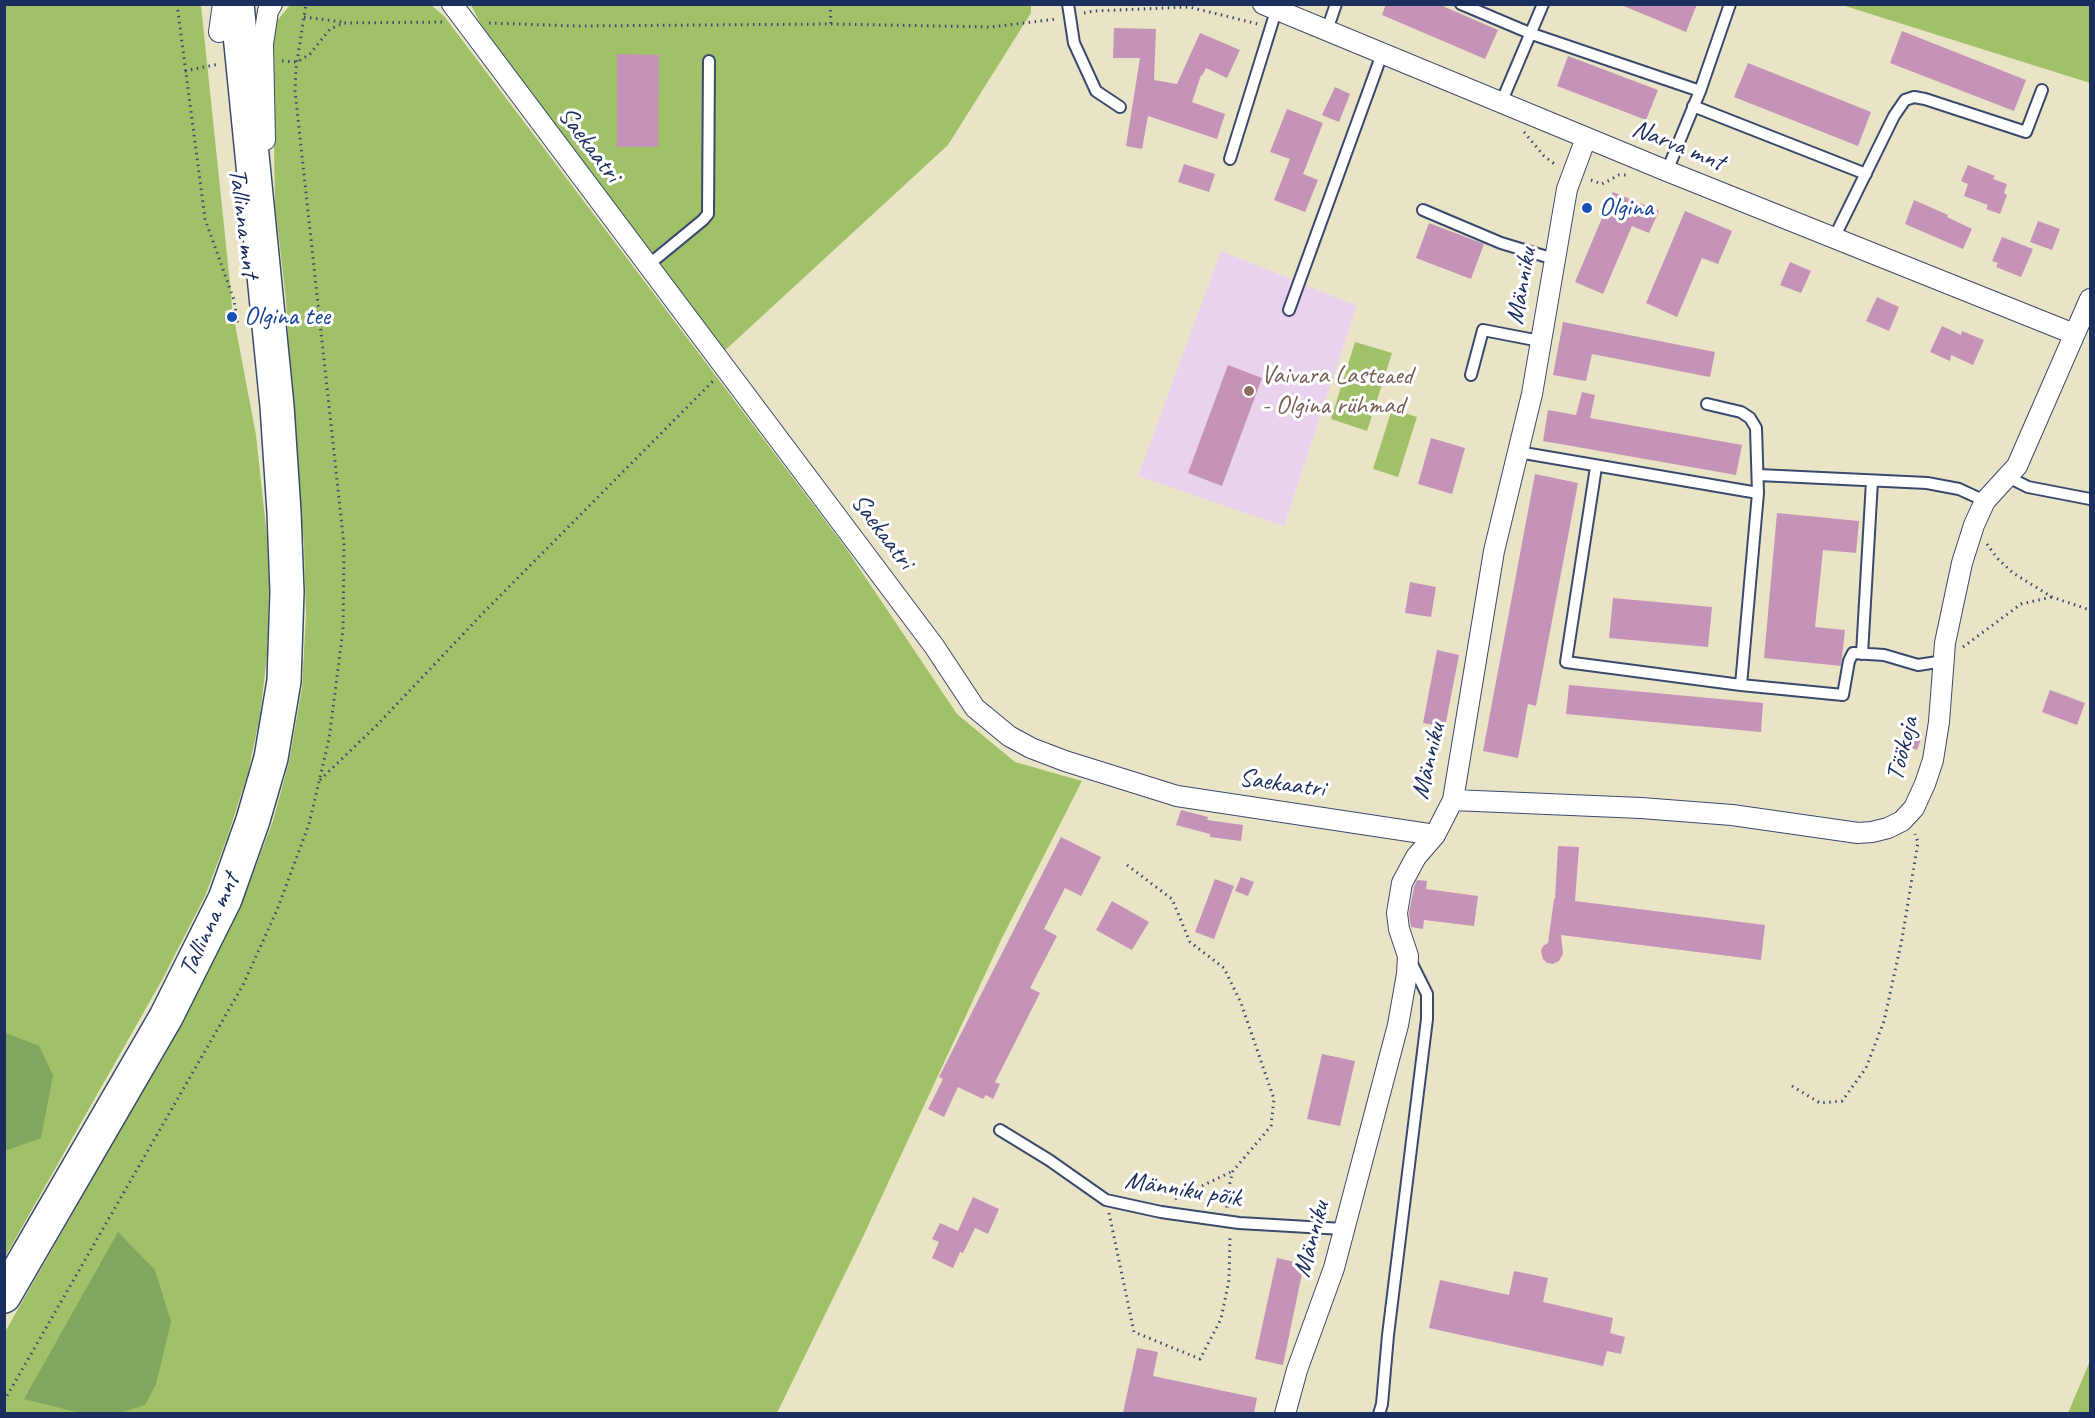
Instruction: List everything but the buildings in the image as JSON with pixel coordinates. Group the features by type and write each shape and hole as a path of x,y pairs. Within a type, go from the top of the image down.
{"highway":[{"name":"Tallinna mnt","path":"4,1296 166,1017 225,899 253,820 271,758 284,681 287,592 284,512 277,406 237,4"},
{"name":"Tallinna mnt","path":"219,14 267,414 284,512"}],"street":[{"path":"264,275 266,182 263,44 267,11 272,4"},
{"name":"Saekaatri","path":"452,4 934,646 975,708 1009,736 1031,748 1177,796 1435,836"},
{"name":"Narva mnt","path":"1269,14 1327,30 1667,171 2074,334"},
{"name":"Männiku","path":"1285,1413 1297,1370 1334,1268 1398,1025 1408,956 1399,929 1397,913 1402,883 1416,857 1435,836 1453,800 1494,551 1532,394 1567,189 1586,138"},
{"name":"Töökoja","path":"1453,800 1641,808 1732,815 1858,833 1888,828 1902,821 1918,800 1933,760 1939,723 1945,643 1962,563 1974,525 1984,501 2017,466 2074,334 2089,305"}],"lane":[{"path":"1068,4 1074,43 1096,91 1120,107"},
{"path":"1327,30 1336,4"},
{"path":"1461,4 1532,33 1700,92"},
{"path":"1501,103 1544,4"},
{"path":"1667,171 1700,92 1730,4"},
{"path":"1230,159 1269,14"},
{"path":"1288,310 1382,54"},
{"path":"647,266 704,220 708,214 709,61"},
{"path":"1834,238 1894,116 1905,100 1914,97 1925,99 2026,132 2042,90"},
{"path":"1694,106 1866,174"},
{"path":"1423,210 1501,243 1554,259"},
{"path":"1471,375 1483,330 1540,341"},
{"path":"1707,404 1741,412 1750,418 1756,428 1758,494 1741,685"},
{"path":"1518,452 1758,494"},
{"path":"1596,467 1566,662 1741,685 1843,695 1849,661 1853,653 1884,655 1918,665 1944,661"},
{"path":"1759,475 1928,483 1959,489 1984,501"},
{"path":"2008,477 2028,487 2091,499"},
{"path":"1862,654 1872,481"},
{"path":"1379,1413 1382,1404 1388,1335 1427,1019 1427,994 1408,956"},
{"name":"Männiku põik","path":"1000,1130 1049,1160 1106,1200 1140,1208 1233,1222 1343,1229"}],"path":[{"path":"177,4 205,219 234,300 238,326"},
{"path":"830,4 831,24"},
{"path":"304,17 344,23 464,22 577,26 831,24 991,27 1069,17 1094,11 1189,6 1269,14"},
{"path":"297,62 310,54 330,29 344,23"},
{"path":"1518,125 1544,156 1559,168 1602,184 1619,175 1630,175"},
{"path":"319,780 378,724 485,610 724,369"},
{"path":"1974,525 1997,558 2013,573 2052,597 2091,610"},
{"path":"1944,661 2021,604 2052,597"},
{"path":"1792,1086 1820,1103 1842,1101 1866,1068 1884,1021 1902,939 1918,842 1907,816"},
{"path":"1127,865 1172,899 1190,942 1224,968 1241,1003 1274,1100 1271,1126 1233,1171 1173,1200 1140,1208"},
{"path":"1106,1200 1134,1332 1200,1359 1221,1319 1228,1280 1233,1222 1227,1210 1227,1194 1233,1171"}],"shaded area":[{"name":"Vaivara Lasteaed - Olgina rühmad","path":"1221,251 1357,306 1284,526 1138,476"}],"green space":[{"path":"1031,4 1031,13 948,145 721,354 492,47 471,5"},
{"path":"5,5 201,5 231,293 232,309 225,311 226,324 235,324 256,435 267,537 269,587 267,655 260,716 248,773 205,896 162,980 5,1257"},
{"path":"290,5 431,5 444,16 845,547 957,714 1015,762 1082,781 1002,938 861,1241 777,1413 5,1414 5,1332 190,1008 239,910 273,821 289,762 302,688 306,614 304,545 295,460 286,300 275,204 272,39 276,22"},
{"path":"1842,5 2090,5 2090,83"},
{"path":"1355,342 1392,353 1367,431 1331,419"},
{"path":"1392,409 1417,417 1398,477 1373,469"},
{"path":"6,1033 39,1046 53,1075 41,1138 5,1151"},
{"path":"118,1232 155,1270 171,1322 156,1384 145,1405 120,1413 80,1413 24,1399"},
{"path":"2090,1361 2090,1413 2068,1413"}],"place":[{"name":"Olgina","path":"1587,208"},
{"name":"Olgina tee","path":"232,317"},
{"name":"Vaivara Lasteaed - Olgina rühmad","path":"1249,391"}]}
